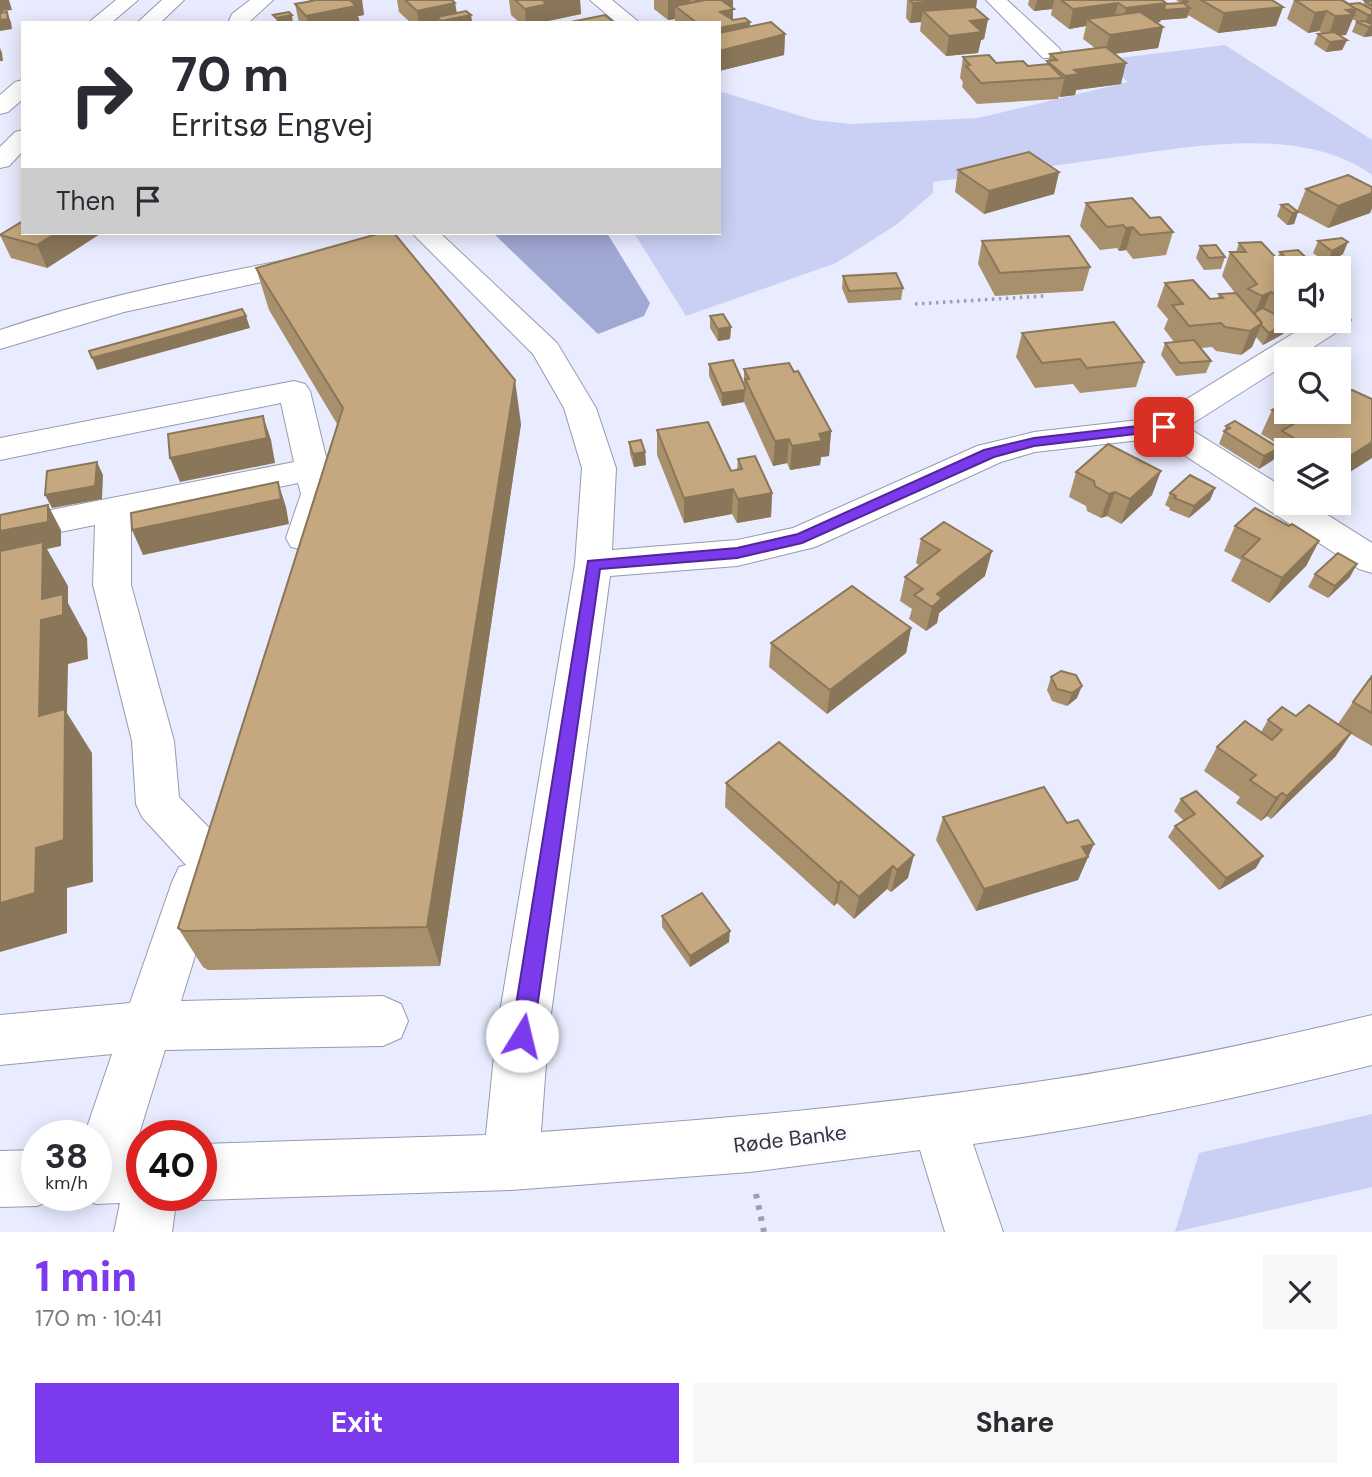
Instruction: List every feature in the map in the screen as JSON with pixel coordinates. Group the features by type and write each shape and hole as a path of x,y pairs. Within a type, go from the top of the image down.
{"street":[{"path":"101,21 128,0"},
{"path":"149,21 174,0"},
{"path":"238,21 264,0"},
{"path":"600,0 627,21"},
{"path":"996,0 1051,53"},
{"path":"0,107 21,89"},
{"path":"0,161 21,140"},
{"path":"419,238 546,349 580,408 599,468 593,564 522,1036 511,1161"},
{"path":"0,340 60,318 170,291 337,259"},
{"path":"593,564 737,553 802,538 989,454 1034,442 1164,427 1316,333"},
{"path":"0,449 295,391 318,494 293,572"},
{"path":"1164,427 1372,560"},
{"path":"0,532 313,470"},
{"path":"112,1175 149,1026 210,834 158,804 153,741 112,585 113,509"},
{"path":"0,1040 149,1026 383,1021"},
{"name":"Røde Banke","path":"217,1171 511,1161 750,1144 1057,1106 1286,1061 1372,1040"},
{"path":"938,1120 974,1232"},
{"path":"0,1179 21,1178"},
{"path":"143,1232 146,1211"}],"path":[{"path":"915,304 1044,296"}],"shaded area":[{"path":"1225,45 1372,140 1372,175 1343,159 1311,149 1241,143 1168,150 933,182 933,193 896,225 836,263 686,316 635,235 721,235 721,92 814,120 851,124 978,118 1128,82 1103,60"},
{"path":"495,235 608,235 650,303 644,316 598,334"},
{"path":"1372,1114 1372,1187 1175,1232 1199,1153"}],"building":[{"path":"311,0 350,0 356,6 306,16 295,4"},
{"path":"405,0 452,0 455,3 417,11"},
{"path":"515,0 550,0 543,1 547,4 525,9"},
{"path":"721,0 734,9 720,12 733,20 745,18 750,22 721,28 721,21 694,21 675,6"},
{"path":"910,0 937,0 937,1 913,3"},
{"path":"1061,0 1162,0 1166,3 1126,8 1118,3 1073,9"},
{"path":"1201,0 1272,0 1283,7 1224,13"},
{"path":"1295,0 1342,0 1356,9 1346,10 1354,15 1335,16 1327,11 1315,13"},
{"path":"1342,0 1349,4 1360,3 1372,10 1372,15 1356,9"},
{"path":"1183,3 1190,8 1164,10 1165,4"},
{"path":"974,7 988,19 970,21 982,32 949,36 923,11"},
{"path":"466,11 471,15 441,21 437,17"},
{"path":"7,12 8,19 0,20 0,13"},
{"path":"289,12 292,15 276,18 273,15"},
{"path":"1140,12 1163,27 1110,35 1087,19"},
{"path":"605,15 612,21 576,21"},
{"path":"1365,21 1372,26 1356,22"},
{"path":"771,22 785,34 721,50 721,33"},
{"path":"1334,32 1347,40 1330,42 1318,34"},
{"path":"1106,47 1126,63 1074,70 1080,74 1065,76 1047,61 1057,60 1050,54"},
{"path":"989,55 996,63 1023,61 1028,66 1049,64 1063,78 981,83 966,66 970,65 963,57"},
{"path":"1029,152 1059,172 989,191 958,170"},
{"path":"1348,175 1372,187 1372,193 1338,206 1306,189"},
{"path":"1132,198 1150,218 1160,217 1173,232 1140,235 1133,227 1107,227 1086,203"},
{"path":"1288,204 1298,212 1292,213 1281,205"},
{"path":"21,222 21,235 53,235 37,245 0,235"},
{"path":"374,235 396,235 515,380 427,927 183,931 178,928 343,408 256,268"},
{"path":"1069,236 1090,267 1000,273 982,241"},
{"path":"1342,238 1348,242 1332,251 1318,241"},
{"path":"1261,242 1274,256 1274,294 1271,292 1262,296 1248,289 1257,284 1230,252 1246,252 1239,243"},
{"path":"1216,245 1225,257 1209,258 1200,246"},
{"path":"1298,250 1304,256 1284,256 1280,252"},
{"path":"896,273 903,288 849,291 843,276"},
{"path":"1193,280 1210,299 1223,298 1219,294 1236,293 1262,323 1250,331 1225,327 1221,323 1189,326 1172,305 1183,304 1165,283"},
{"path":"1263,308 1274,314 1274,330 1269,333 1254,313"},
{"path":"242,309 246,316 92,358 89,351"},
{"path":"723,314 731,327 718,329 710,316"},
{"path":"1114,322 1144,362 1087,368 1080,359 1042,363 1022,333"},
{"path":"1194,340 1211,361 1180,363 1165,343"},
{"path":"733,360 745,390 722,393 709,364"},
{"path":"789,363 794,372 798,371 831,431 819,434 822,441 792,446 789,439 775,441 745,379 749,379 744,369"},
{"path":"1351,391 1372,399 1372,442 1351,455 1351,438 1294,438 1282,431 1293,424 1351,424"},
{"path":"263,416 267,438 170,458 168,434"},
{"path":"1235,421 1274,445 1274,451 1264,456 1224,431 1230,428 1226,426"},
{"path":"708,422 731,471 742,469 738,459 755,456 772,493 738,499 733,489 684,498 657,430"},
{"path":"641,440 645,452 633,454 629,442"},
{"path":"1108,444 1161,471 1130,499 1115,492 1109,494 1095,486 1094,481 1076,472"},
{"path":"97,462 95,486 45,495 47,471"},
{"path":"1190,475 1215,488 1194,506 1174,498 1176,496 1170,493"},
{"path":"278,482 281,499 132,530 131,513"},
{"path":"48,505 48,522 0,531 0,515"},
{"path":"1255,508 1289,526 1292,524 1319,541 1282,578 1242,557 1260,539 1235,526"},
{"path":"944,522 992,551 937,594 942,598 932,607 914,595 923,589 905,577 940,550 921,539"},
{"path":"43,542 42,599 63,594 63,615 41,620 39,716 65,709 64,840 36,848 35,893 0,903 0,551"},
{"path":"1338,553 1357,564 1335,586 1315,574"},
{"path":"852,586 911,628 830,690 771,643"},
{"path":"1061,671 1076,675 1082,686 1072,693 1057,689 1051,677"},
{"path":"1372,676 1372,713 1353,702"},
{"path":"1309,705 1351,733 1287,796 1282,793 1276,798 1250,780 1256,775 1217,747 1245,721 1272,740 1282,730 1268,720 1282,707 1296,716"},
{"path":"779,742 914,855 897,870 893,866 859,897 841,881 838,883 726,783"},
{"path":"1044,787 1067,823 1078,820 1094,844 1082,847 1088,857 984,889 943,817"},
{"path":"1196,791 1263,856 1226,878 1175,826 1195,814 1181,799"},
{"path":"702,893 730,931 690,956 662,916"}],"route":[{"path":"522,1036 593,564 737,553 802,538 989,454 1034,442 1164,427"}]}
